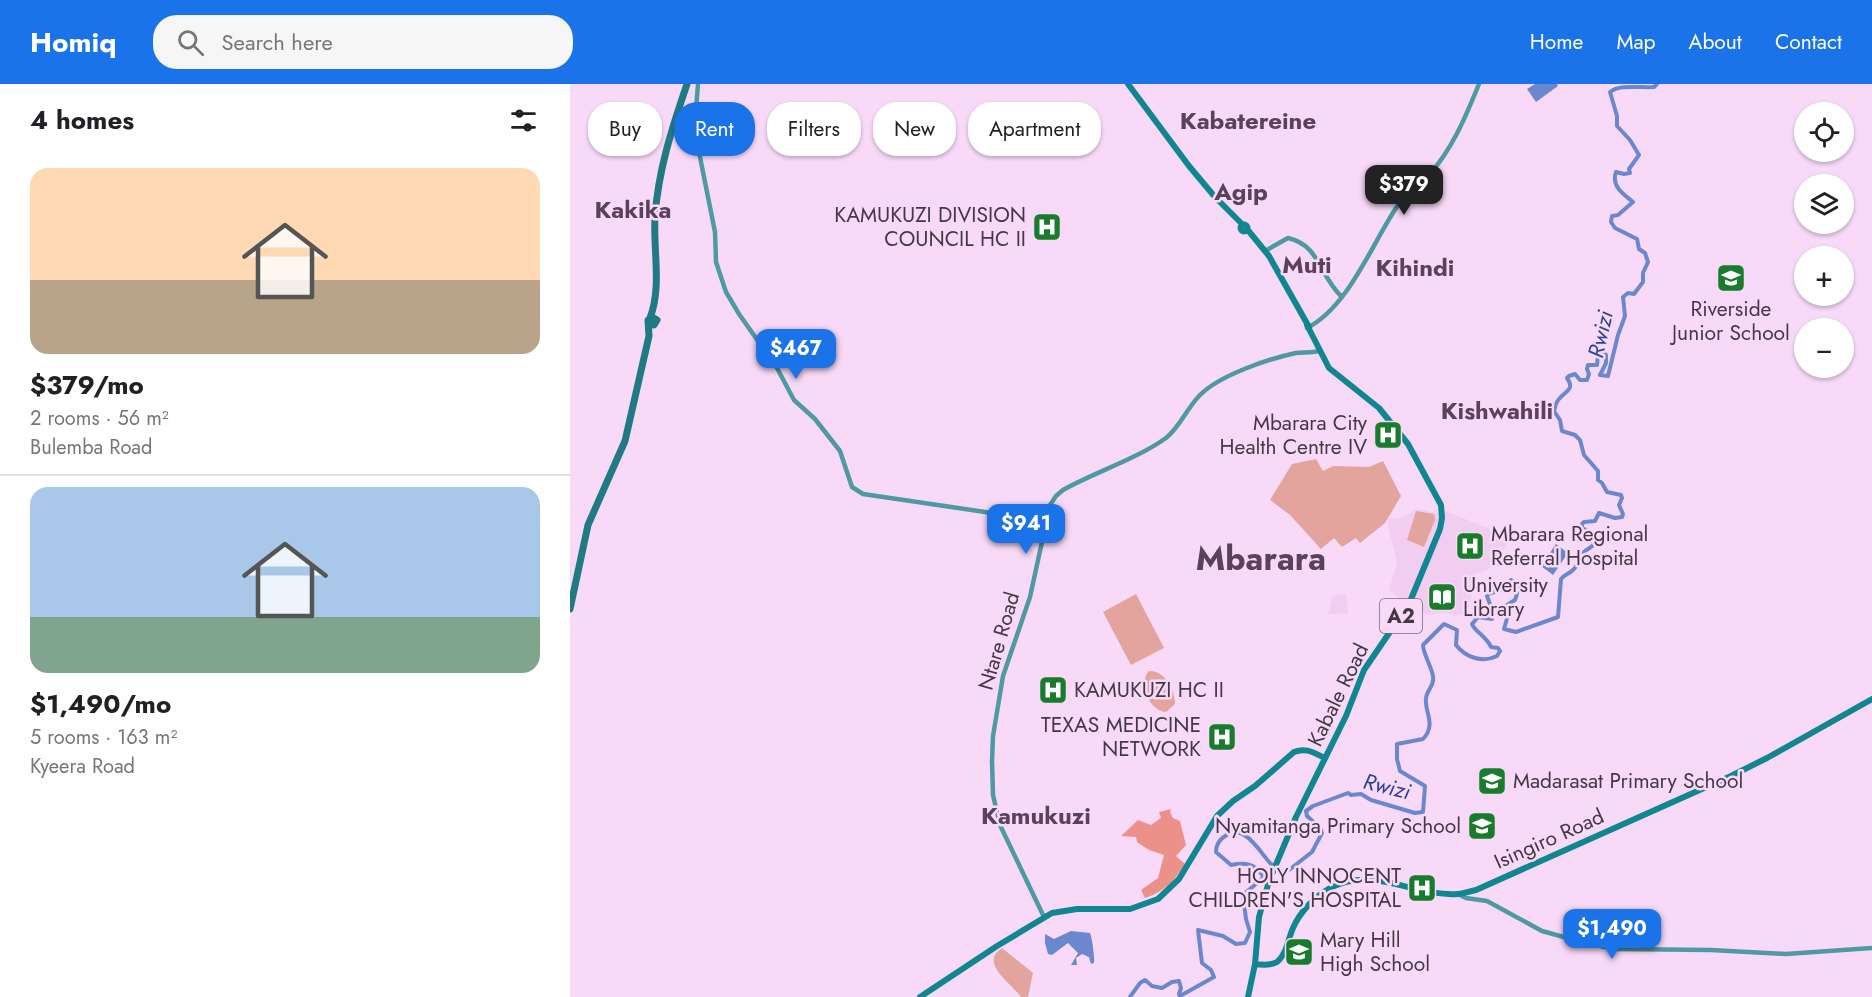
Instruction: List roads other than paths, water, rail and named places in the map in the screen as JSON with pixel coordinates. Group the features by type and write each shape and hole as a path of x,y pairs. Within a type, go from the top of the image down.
{"highway":[{"path":"570,615 576,597 589,530 618,467 631,430 659,285 658,218 667,155 689,84"},
{"path":"570,609 588,525 625,441 653,321"}],"main road":[{"path":"698,84 696,105 699,152 715,232 716,262 726,292 738,314 777,368 794,400 814,419 840,451 854,489 863,494 992,513 1044,526"},
{"name":"A2","path":"1128,84 1189,166 1265,251 1325,360"},
{"path":"1307,327 1323,319 1342,297 1395,208 1427,178 1452,142 1479,84"},
{"path":"1265,251 1288,238 1308,246 1332,287 1342,297"},
{"name":"A2","path":"1307,327 1325,360"},
{"name":"Ntare Road","path":"1044,916 1000,825 993,795 992,761 993,736 1003,676 1031,594 1050,505 1056,496 1076,483 1124,461 1165,438 1174,430 1192,404 1212,384 1276,358 1295,353 1319,351"},
{"name":"Kabale Road","path":"1255,964 1261,905 1277,861 1324,758 1346,717 1367,665 1409,604 1440,529 1442,518 1441,505 1408,444 1384,412 1335,374 1325,360"},
{"name":"Isingiro Road","path":"1255,964 1268,965 1279,960 1285,952 1296,922 1307,907 1320,895 1339,884 1374,879 1458,894 1486,886 1767,758 1872,699"},
{"path":"920,997 1044,916 1066,909 1130,909 1158,899 1181,876 1217,816 1233,801 1255,786 1286,756 1299,748 1324,758"},
{"path":"1458,894 1466,898 1487,901 1542,931 1607,948 1786,954 1872,948"},
{"name":"A2","path":"1248,997 1255,964"}],"water":[{"path":"1535,84 1557,84 1558,86 1536,102 1527,89"},
{"path":"1556,544 1568,553 1553,575 1541,566"},
{"path":"1071,931 1090,933 1094,963 1091,964 1089,957 1082,954 1076,958 1077,965 1071,965 1078,953 1068,943 1052,955 1048,954 1045,934 1054,939"}],"waterway":[{"name":"Rwizi","path":"1130,997 1145,980 1152,986 1162,988 1179,981 1180,996 1214,977 1211,970 1202,963 1198,930 1223,936 1236,944 1245,943 1250,932 1243,895 1264,877 1250,865 1231,865 1216,852 1218,843 1225,836 1232,833 1245,836 1271,864 1283,872 1312,852 1322,833 1320,828 1307,816 1306,811 1313,806 1348,793 1361,794 1371,800 1415,813 1423,812 1425,786 1400,771 1397,759 1397,744 1423,739 1429,728 1426,698 1433,679 1423,645 1444,624 1457,630 1456,645 1465,653 1481,659 1497,656 1500,651 1498,648 1491,647 1472,624 1478,617 1492,619 1487,596 1498,591 1511,580 1517,586 1517,594 1515,600 1504,607 1508,615 1504,629 1516,632 1558,617 1561,579 1575,568 1583,553 1595,542 1594,534 1582,528 1582,524 1595,521 1599,513 1615,518 1622,517 1619,505 1621,495 1607,492 1598,480 1598,471 1584,455 1580,440 1575,435 1562,431 1560,420 1554,411 1556,404 1570,387 1567,378 1575,374 1580,380 1587,380 1588,365 1597,365 1598,355 1602,351 1606,355 1606,363 1600,375 1608,376 1625,316 1623,297 1628,293 1634,294 1643,282 1643,273 1648,262 1645,253 1639,249 1637,239 1615,228 1611,222 1612,216 1618,215 1633,202 1617,186 1616,172 1630,173 1629,169 1639,155 1630,140 1617,126 1617,116 1610,92 1624,87 1654,87 1657,84"}],"place":[{"name":"KAMUKUZI DIVISION COUNCIL HC II","path":"1047,227"},
{"name":"Riverside Junior School","path":"1731,278"},
{"name":"Mbarara City Health Centre IV","path":"1388,435"},
{"name":"Mbarara Regional Referral Hospital","path":"1470,546"},
{"name":"University Library","path":"1442,597"},
{"name":"KAMUKUZI HC II","path":"1053,690"},
{"name":"TEXAS MEDICINE NETWORK","path":"1222,737"},
{"name":"Madarasat Primary School","path":"1492,781"},
{"name":"Nyamitanga Primary School","path":"1482,826"},
{"name":"HOLY INNOCENT CHILDREN'S HOSPITAL","path":"1422,888"},
{"name":"Mary Hill High School","path":"1299,952"}],"district":[{"name":"Kabatereine","path":"1248,120"},
{"name":"Agip","path":"1241,191"},
{"name":"Kakika","path":"633,209"},
{"name":"Muti","path":"1307,264"},
{"name":"Kihindi","path":"1415,267"},
{"name":"Kishwahili","path":"1497,410"},
{"name":"Mbarara","path":"1261,558"},
{"name":"Kamukuzi","path":"1036,815"}]}
